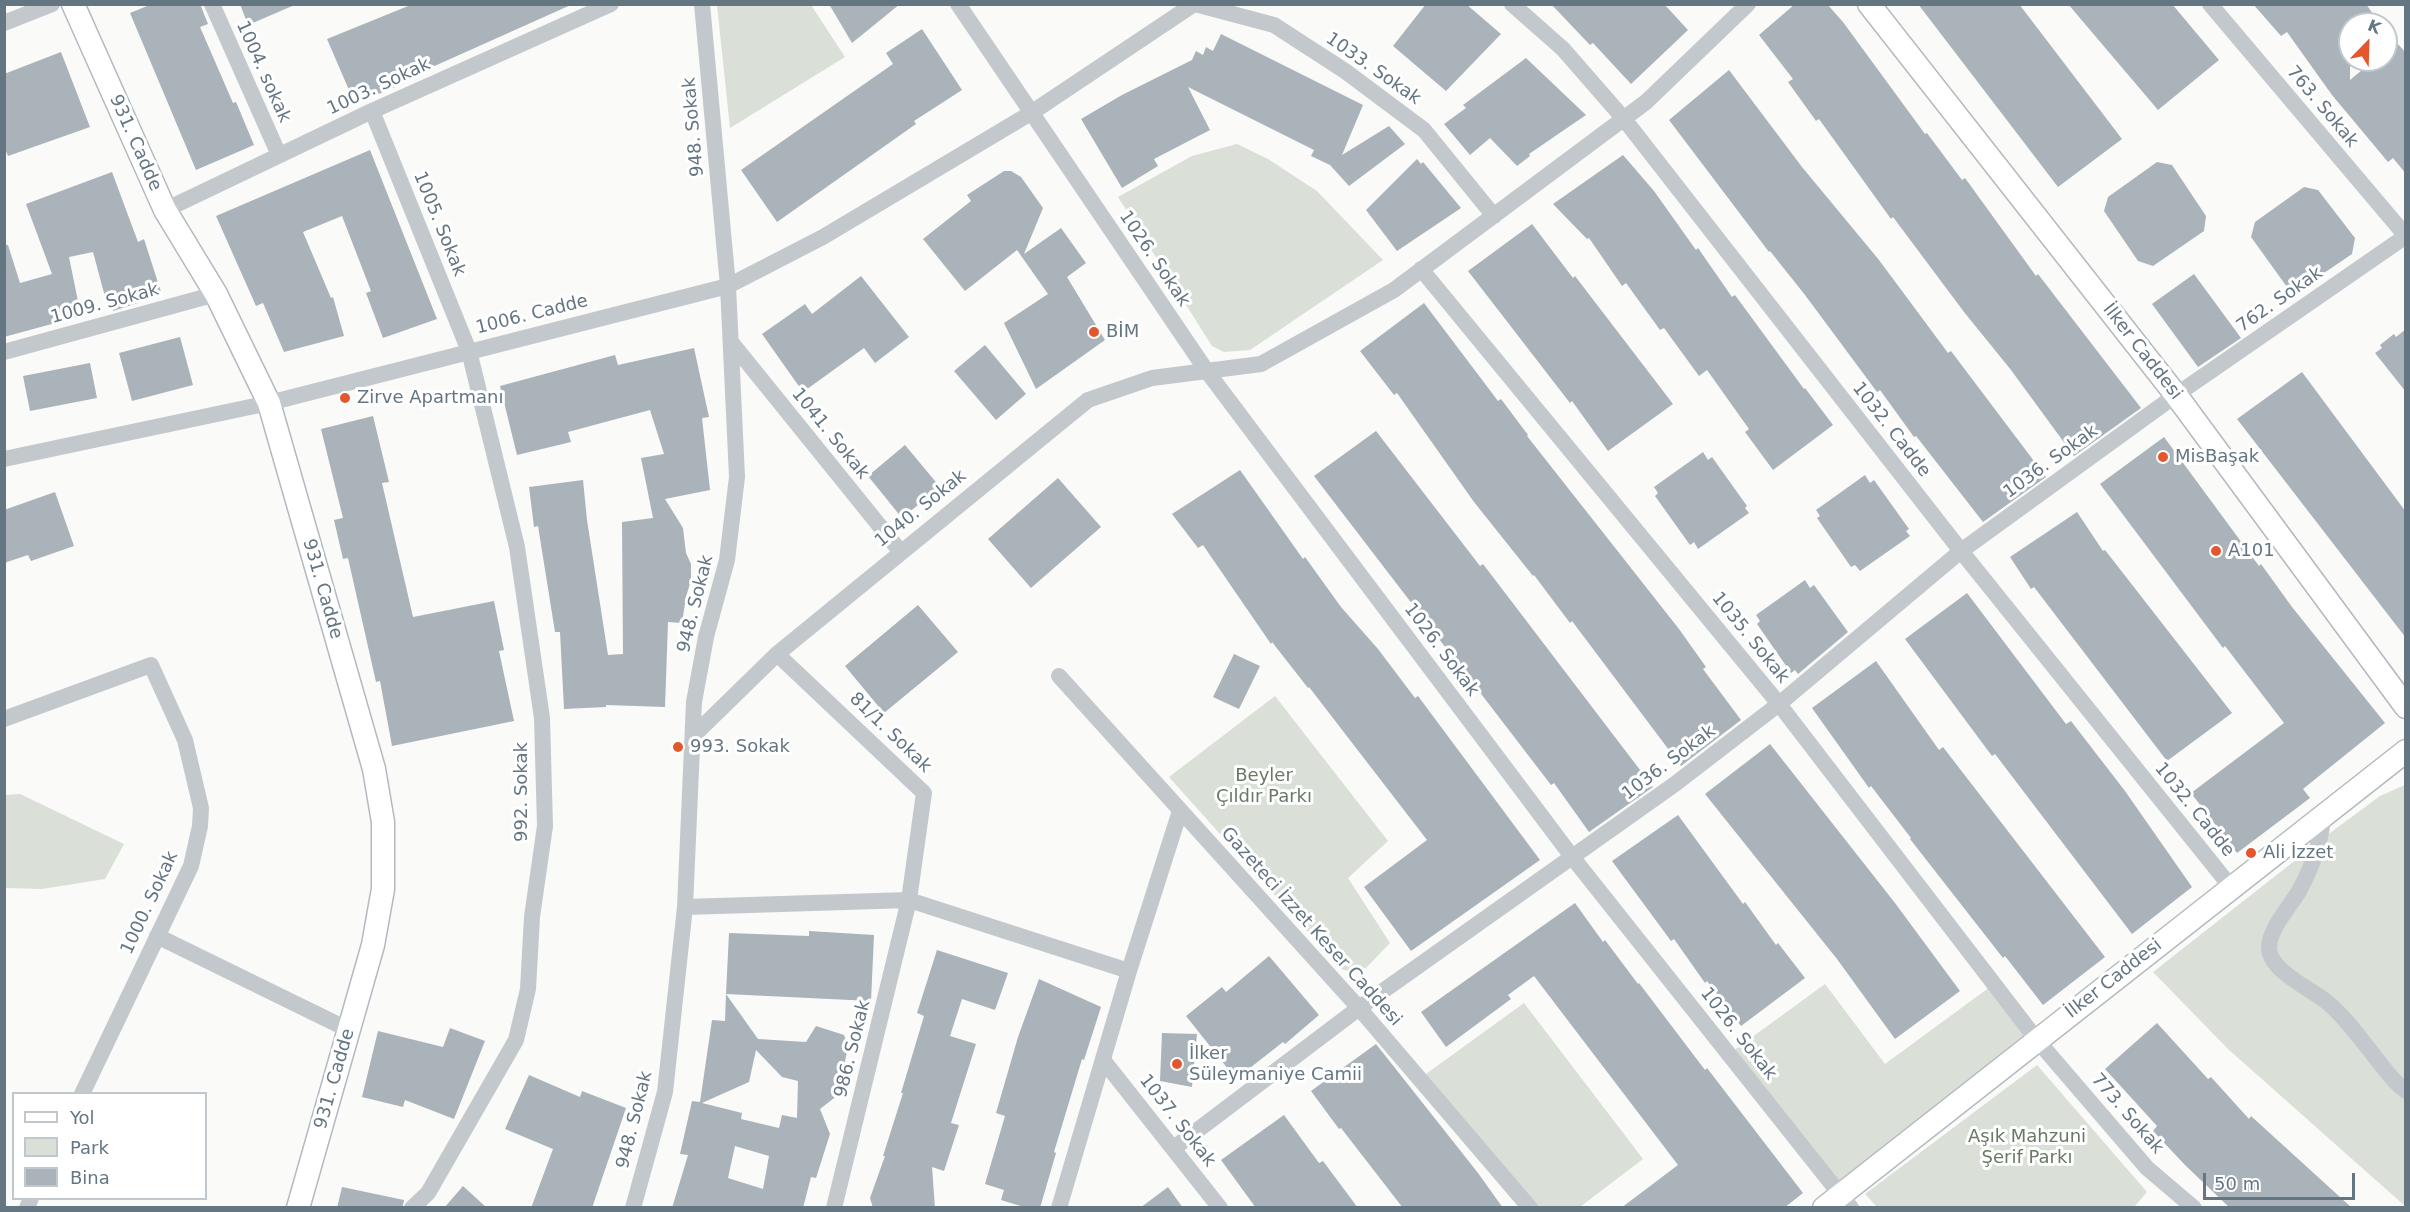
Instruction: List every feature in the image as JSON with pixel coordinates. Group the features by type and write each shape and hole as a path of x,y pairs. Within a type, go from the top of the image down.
{"main road":[{"name":"931. Cadde","path":"73,4 165,210 216,294 269,404 374,769 383,822 381,900 374,945 298,1208"},
{"name":"İlker Caddesi","path":"1869,4 2176,395 2406,708"},
{"name":"İlker Caddesi","path":"1838,1203 2037,1040 2406,751"}],"street":[{"path":"4,23 52,4"},
{"name":"1004. sokak","path":"212,4 279,155"},
{"name":"1003. Sokak","path":"165,210 372,111 611,4"},
{"name":"948. Sokak","path":"633,1208 665,1092 685,906 694,702 706,637 728,560 737,477 728,286 702,4"},
{"name":"1026. Sokak","path":"958,4 1206,370 1573,858 1838,1203"},
{"name":"1033. Sokak","path":"1031,113 1195,4 1274,25 1345,71 1424,130 1494,216"},
{"name":"1032. Cadde","path":"1512,4 1563,50 1624,119 1961,551 2231,887"},
{"name":"1040. Sokak","path":"693,736 777,654 900,551 1088,400 1152,378 1261,364 1394,290 1646,102 1748,4"},
{"name":"763. Sokak","path":"2210,4 2406,236"},
{"name":"1005. Sokak","path":"372,111 469,351"},
{"name":"1006. Cadde","path":"4,459 269,404 728,286 823,237 1031,113"},
{"name":"762. Sokak","path":"2176,395 2406,236"},
{"name":"1035. Sokak","path":"1421,269 1779,704 2037,1040"},
{"name":"1009. Sokak","path":"4,352 216,294"},
{"name":"1041. Sokak","path":"730,342 900,551"},
{"name":"992. Sokak","path":"412,1208 428,1193 516,1040 528,989 532,917 545,826 542,717 518,547 469,351"},
{"name":"1036. Sokak","path":"1174,1148 1359,1008 1573,858 1779,704 1961,551 2176,395"},
{"name":"81/1. Sokak","path":"777,654 924,793 909,900"},
{"name":"1000. Sokak","path":"4,719 151,664 185,740 201,808 200,826 191,866 83,1092"},
{"name":"Gazeteci İzzet Keser Caddesi","path":"1059,676 1359,1008 1530,1208"},
{"path":"1059,1208 1129,971 1180,811"},
{"path":"2324,813 2319,847 2299,890 2274,932 2269,947 2271,959 2280,969 2328,1003 2367,1046 2397,1085 2406,1091"},
{"path":"685,906 909,900 1129,971"},
{"name":"986. Sokak","path":"834,1208 909,900"},
{"path":"157,936 349,1030"},
{"name":"773. Sokak","path":"2037,1040 2147,1168 2194,1208"},
{"name":"1037. Sokak","path":"1103,1060 1220,1208"}],"green space":[{"path":"717,5 811,5 845,57 730,128"},
{"path":"1237,144 1268,159 1317,191 1383,260 1250,350 1224,352 1212,346 1118,197 1192,156"},
{"name":"Beyler Çıldır Parkı","path":"1275,696 1388,841 1348,878 1390,943 1366,968 1351,973 1340,968 1169,777"},
{"path":"2405,785 2405,1206 2228,1049 2153,972 2330,833 2380,796"},
{"path":"20,794 124,844 105,879 42,889 5,888 5,795"},
{"path":"1825,984 1885,1064 1994,984 2037,1040 1840,1195 1729,1054"},
{"path":"1524,1003 1643,1159 1580,1207 1530,1207 1419,1079"},
{"name":"Aşık Mahzuni Şerif Parkı","path":"2037,1065 2147,1192 2134,1207 1877,1207 1865,1194"}],"building":[{"path":"152,4 200,4 208,24 200,27 254,145 196,170 130,13"},
{"path":"240,4 297,4 248,25"},
{"path":"413,4 573,4 355,104 327,39"},
{"path":"829,4 900,4 852,43"},
{"path":"1426,4 1466,4 1501,34 1446,91 1393,46"},
{"path":"1551,4 1664,4 1688,30 1631,84 1593,43 1590,45"},
{"path":"1795,4 1827,4 1843,22 1925,134 1927,133 1962,180 1965,178 2036,276 2038,274 2141,408 2074,456 2011,370 1893,217 1891,219 1819,119 1816,121 1788,82 1793,79 1759,35"},
{"path":"1918,4 2019,4 2122,139 2058,187"},
{"path":"2068,4 2172,4 2219,60 2158,110"},
{"path":"2253,4 2366,4 2372,12 2338,12 2338,72 2350,72 2350,80 2360,72 2398,72 2398,44 2406,53 2406,174 2393,158 2388,162 2332,95 2287,32 2281,36"},
{"path":"922,29 962,90 914,121 916,124 777,222 741,170 893,64 886,53"},
{"path":"1221,34 1363,105 1342,155 1389,126 1405,144 1349,186 1330,165 1311,156 1314,150 1188,87 1210,130 1154,159 1158,166 1122,188 1081,119 1122,95 1192,60 1196,51 1203,55 1206,47 1213,51"},
{"path":"61,52 90,127 8,156 4,147 4,74"},
{"path":"1526,58 1586,115 1529,154 1530,156 1517,166 1490,138 1470,155 1444,124 1466,108 1463,105"},
{"path":"1729,70 1802,167 1879,260 1948,353 1951,351 2046,477 1983,522 1916,436 1914,437 1880,390 1877,392 1669,120"},
{"path":"370,150 437,319 383,338 366,293 371,291 342,216 303,232 331,298 333,297 344,336 284,352 263,303 256,306 216,216"},
{"path":"1623,155 1654,191 1696,250 1698,248 1732,297 1735,295 1833,425 1773,470 1745,432 1749,429 1707,370 1699,376 1664,328 1660,330 1626,283 1622,286 1589,238 1587,239 1553,204"},
{"path":"1417,159 1421,164 1423,162 1461,208 1397,251 1366,210"},
{"path":"2157,162 2172,165 2206,216 2204,231 2153,266 2138,261 2104,211 2108,197"},
{"path":"1004,171 1011,171 1021,177 1043,208 1024,254 1061,228 1086,263 1067,277 1105,340 1036,389 1004,323 1048,294 1017,250 965,291 923,239 971,201 967,195"},
{"path":"112,172 138,242 144,239 162,295 113,311 112,307 108,308 93,252 69,257 81,316 4,337 4,245 8,245 20,283 52,274 26,204"},
{"path":"2304,187 2318,190 2355,238 2352,254 2302,288 2287,287 2251,237 2255,222"},
{"path":"1532,224 1673,404 1608,451 1572,401 1570,403 1468,271"},
{"path":"2194,274 2241,338 2198,367 2152,304"},
{"path":"861,276 909,337 875,363 864,348 803,392 762,334 805,304 812,314"},
{"path":"1424,303 1498,401 1501,399 1527,436 1679,629 1706,667 1703,669 1741,720 1681,766 1572,621 1570,623 1474,502 1397,393 1394,395 1360,351"},
{"path":"2406,329 2406,392 2375,353 2382,348 2380,345 2394,334 2396,337"},
{"path":"180,337 193,385 132,401 119,353"},
{"path":"985,345 1026,394 996,420 954,371"},
{"path":"694,348 709,417 702,418 710,490 665,499 683,528 686,553 691,564 691,580 682,623 668,622 665,707 606,705 606,707 564,709 560,632 555,632 538,526 534,527 529,487 583,480 608,655 623,654 622,522 653,518 641,458 664,454 650,410 568,432 571,442 517,455 500,386 615,355 618,365"},
{"path":"90,363 97,398 30,411 23,376"},
{"path":"2302,372 2406,512 2406,638 2237,419"},
{"path":"373,416 389,482 382,483 413,617 494,601 504,650 499,651 514,721 392,746 380,681 376,682 348,558 343,559 334,520 343,518 321,429"},
{"path":"1376,431 1480,566 1483,564 1653,787 1589,832 1554,783 1551,785 1314,476"},
{"path":"2164,437 2259,566 2261,564 2292,607 2385,723 2303,789 2310,798 2237,853 2191,793 2284,723 2225,646 2223,648 2100,484"},
{"path":"905,445 940,487 902,518 868,476"},
{"path":"1703,452 1708,460 1712,457 1747,506 1745,508 1749,513 1698,549 1694,542 1690,545 1655,496 1658,493 1654,487"},
{"path":"1240,470 1303,559 1305,557 1341,607 1378,649 1415,698 1418,696 1540,860 1411,951 1364,887 1427,840 1309,687 1272,642 1271,644 1203,545 1198,548 1172,514"},
{"path":"1865,475 1870,483 1874,480 1909,529 1906,531 1910,536 1860,571 1855,565 1851,567 1817,518 1820,516 1816,510"},
{"path":"1058,478 1101,527 1031,588 988,539"},
{"path":"55,492 74,546 31,561 28,555 4,563 4,510"},
{"path":"2077,512 2103,551 2105,550 2232,713 2167,761 2034,587 2031,589 2010,557"},
{"path":"1805,580 1810,588 1814,585 1848,632 1798,674 1795,670 1791,673 1757,624 1760,621 1756,615"},
{"path":"1967,593 2066,724 2071,721 2125,791 2192,887 2132,934 1995,754 1992,756 1905,639"},
{"path":"918,605 958,652 884,713 845,666"},
{"path":"1234,654 1260,666 1239,709 1213,697"},
{"path":"1876,661 1939,750 1943,747 2105,957 2043,1005 2005,956 2003,958 1871,786 1869,788 1812,708"},
{"path":"1770,744 1895,903 1960,991 1895,1039 1837,959 1705,794"},
{"path":"1678,815 1743,904 1745,902 1776,945 1778,943 1805,978 1741,1026 1707,981 1705,983 1674,939 1671,941 1612,861"},
{"path":"1575,903 1603,942 1605,940 1803,1193 1784,1208 1621,1208 1678,1165 1534,976 1508,995 1511,999 1446,1047 1421,1012"},
{"path":"809,931 874,935 871,1001 726,994 729,933 809,936"},
{"path":"937,950 1008,973 995,1010 962,999 950,1036 976,1044 951,1123 959,1125 944,1171 932,1167 935,1208 873,1208 870,1198 885,1156 883,1156 924,1016 917,1013"},
{"path":"1269,956 1319,1015 1285,1044 1283,1042 1236,1079 1186,1016 1222,987 1226,992"},
{"path":"1039,979 1101,1007 1084,1060 1082,1059 1040,1208 1027,1208 1001,1200 1004,1190 985,1184 1005,1116 996,1113 1018,1037"},
{"path":"726,994 758,1039 806,1042 816,1026 844,1035 848,1047 838,1095 820,1109 830,1134 816,1178 811,1177 803,1208 672,1208 688,1155 680,1154 692,1101 700,1102 712,1020 725,1021","holes":["756,1050 782,1077 798,1081 797,1118 782,1115 779,1128 741,1119 742,1113 702,1103 749,1082","735,1146 769,1156 763,1189 728,1178"]},
{"path":"2157,1023 2208,1079 2211,1077 2249,1119 2251,1116 2352,1208 2230,1208 2153,1131 2157,1126 2105,1069"},
{"path":"450,1028 485,1041 454,1119 405,1100 403,1107 362,1097 378,1031 443,1047"},
{"name":"İlker Süleymaniye Camii","path":"1162,1033 1197,1034 1192,1087 1160,1081"},
{"path":"1376,1044 1503,1208 1403,1208 1341,1128 1339,1129 1311,1091"},
{"path":"529,1075 580,1097 582,1091 626,1108 592,1208 531,1208 553,1149 505,1129"},
{"path":"1284,1115 1319,1163 1323,1161 1358,1208 1256,1208 1221,1160"},
{"path":"463,1186 487,1208 444,1208"},
{"path":"342,1187 404,1200 402,1208 337,1208"},
{"path":"1168,1187 1183,1208 1140,1208"}],"place":[{"name":"BİM","path":"1094,332"},
{"name":"Zirve Apartmanı","path":"345,398"},
{"name":"MisBaşak","path":"2163,457"},
{"name":"A101","path":"2216,551"},
{"name":"993. Sokak","path":"678,747"},
{"name":"Ali İzzet","path":"2251,853"},
{"name":"İlker Süleymaniye Camii","path":"1177,1064"}]}
